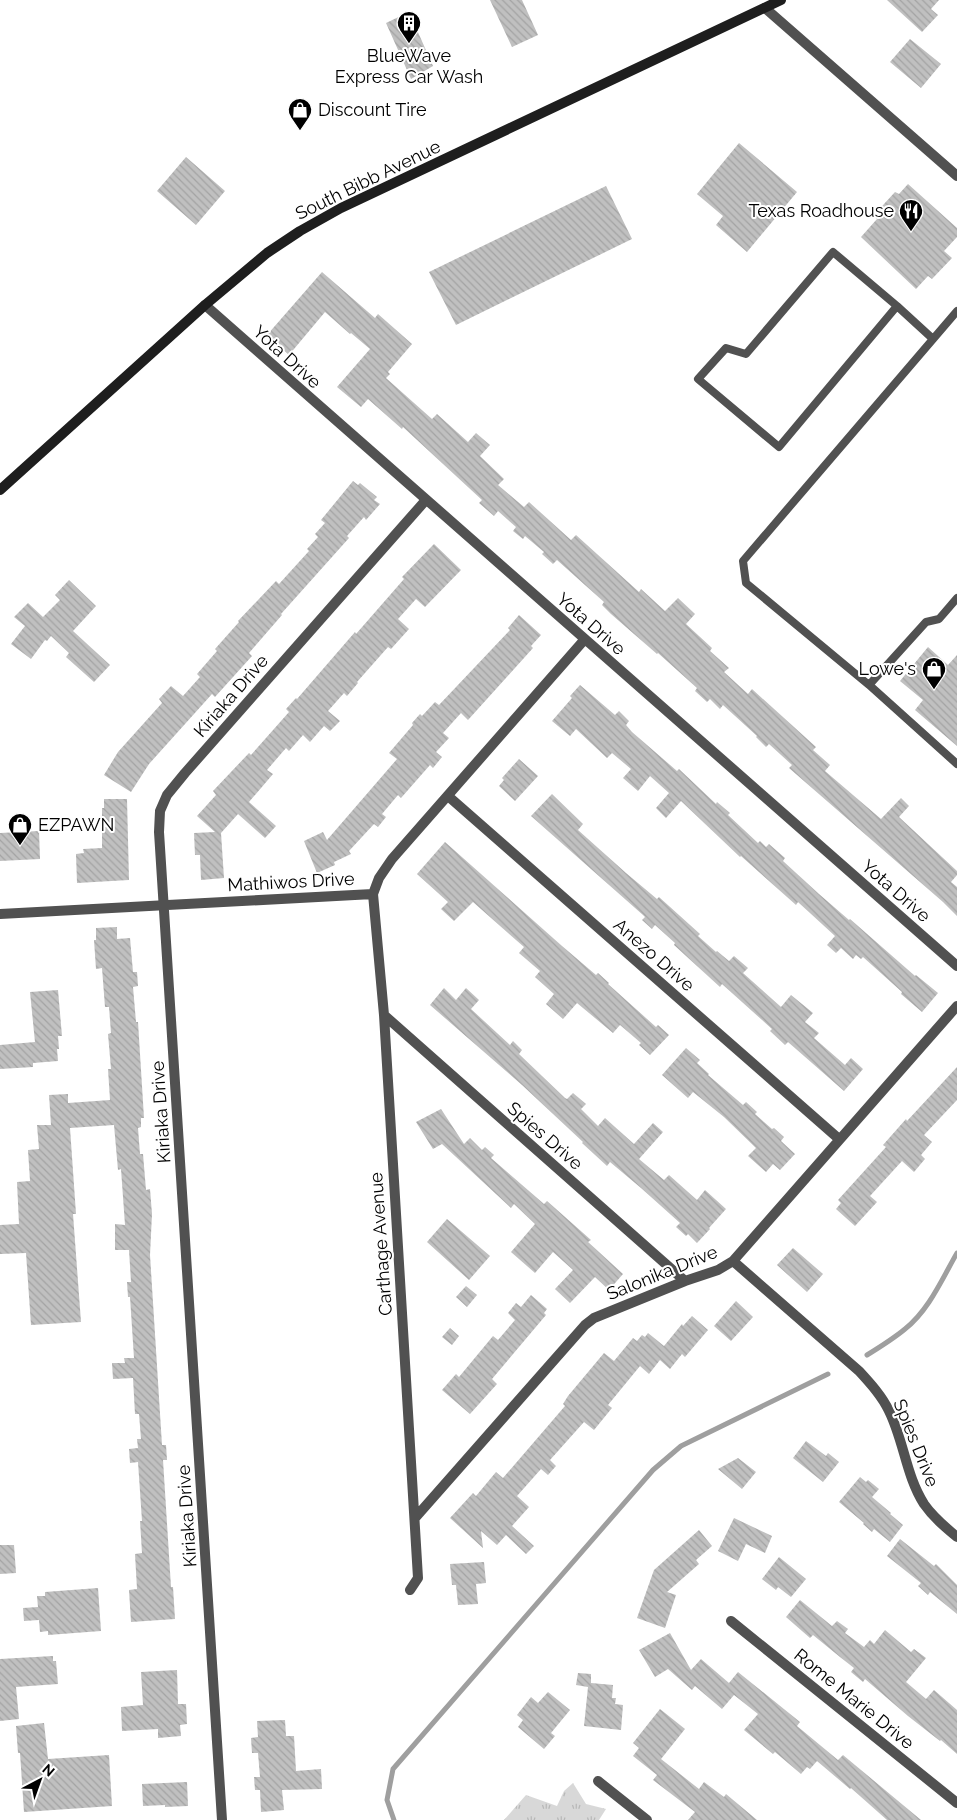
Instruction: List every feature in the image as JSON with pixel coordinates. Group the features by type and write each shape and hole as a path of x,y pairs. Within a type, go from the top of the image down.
{"main road":[{"name":"South Bibb Avenue","path":"0,490 205,305 267,253 300,231 341,208 781,0"}],"street":[{"path":"765,8 957,176"},
{"name":"Yota Drive","path":"205,305 957,966"},
{"name":"Kiriaka Drive","path":"222,1820 159,825 160,811 167,795 425,500"},
{"name":"Mathiwos Drive","path":"0,914 373,894 379,878 392,859 584,639"},
{"name":"Anezo Drive","path":"448,796 839,1139"},
{"name":"Carthage Avenue","path":"373,894 384,1015 415,1518 418,1578 410,1590"},
{"name":"Salonika Drive","path":"415,1518 585,1325 594,1318 685,1281 718,1270 733,1261 957,1006"},
{"name":"Spies Drive","path":"384,1015 685,1281"},
{"name":"Spies Drive","path":"733,1261 859,1372 874,1388 889,1409 900,1437 914,1484 925,1505 937,1520 957,1537"},
{"name":"Rome Marie Drive","path":"731,1621 957,1803"},
{"path":"598,1781 647,1820"}],"lane":[{"path":"897,306 779,447 698,379 726,348 746,354 833,252 897,306 933,340"},
{"path":"957,311 743,561 746,584 867,683 957,764"},
{"path":"867,683 869,685 926,622 939,619 957,598"}],"green space":[{"path":"573,1783 586,1804 606,1809 599,1820 504,1820 526,1795 557,1806 564,1791"}],"building":[{"path":"490,0 522,0 538,35 512,47"},
{"path":"887,0 939,0 931,9 938,15 922,32"},
{"name":"BlueWave Express Car Wash","path":"409,12 433,66 411,79 386,23"},
{"path":"910,39 941,64 921,88 890,62"},
{"path":"739,143 797,192 747,252 716,225 723,216 697,194"},
{"path":"186,157 225,191 196,225 157,191"},
{"name":"Texas Roadhouse","path":"908,184 957,228 957,237 944,251 952,258 932,279 928,276 916,289 861,237 877,219 873,216 895,192 899,194"},
{"path":"606,186 632,239 456,325 429,272"},
{"path":"322,272 375,318 378,314 412,344 388,372 390,374 386,378 432,419 437,414 468,442 476,433 490,445 480,456 504,479 498,485 524,507 529,502 571,540 576,535 639,592 641,589 665,611 678,598 695,614 686,624 712,648 710,651 729,668 724,672 748,694 752,689 816,747 813,750 830,765 825,771 881,819 901,798 909,806 899,817 957,871 957,875 951,882 957,887 957,916 789,768 792,765 769,744 766,747 757,736 723,705 720,709 710,699 707,702 695,691 697,688 611,614 602,605 604,602 557,560 553,564 542,554 544,552 525,536 523,539 513,531 516,527 498,511 494,516 479,503 482,500 403,427 402,429 368,399 361,407 337,387 370,349 351,333 325,312 289,355 267,335"},
{"path":"353,481 358,485 360,483 377,497 374,500 380,504 366,520 364,517 347,536 349,538 281,614 249,653 252,656 215,697 212,694 149,764 131,792 104,775 118,752 162,703 159,699 171,686 183,696 200,677 197,674 217,651 215,649 238,621 276,581 279,584 309,551 307,549 318,537 315,534 325,523 321,520"},
{"path":"434,544 461,570 425,607 416,599 398,619 409,629 391,649 388,647 347,696 344,693 328,711 340,721 330,731 324,726 310,742 303,735 289,751 286,748 267,770 273,774 249,802 276,826 265,838 238,814 221,833 224,878 201,880 200,855 195,855 194,833 215,832 197,816 216,795 213,791 249,753 251,755 289,712 286,709 297,699 355,632 356,634 404,579 402,577"},
{"path":"69,580 96,606 73,631 110,665 94,682 66,657 69,653 51,636 47,641 45,640 31,659 11,644 25,626 14,617 28,603 43,617 60,600 55,595"},
{"path":"519,615 541,635 531,646 533,648 468,720 461,713 443,733 449,738 436,752 442,757 433,768 430,765 401,798 398,795 382,814 386,817 378,827 374,824 349,851 351,854 334,862 335,865 317,873 304,841 323,832 327,840 397,759 389,753 413,725 412,723 420,714 422,716 435,702 439,705 510,630 508,628"},
{"name":"Lowe's","path":"928,647 948,665 957,655 957,746 915,710 923,700 900,681"},
{"path":"580,685 615,715 619,711 629,721 626,725 632,732 677,771 679,769 716,804 717,802 730,813 728,815 758,843 760,841 766,847 769,844 785,858 783,861 819,894 915,976 938,993 922,1012 863,957 861,959 856,955 853,959 841,948 836,953 827,945 835,936 798,902 796,905 740,857 681,801 666,818 656,808 669,793 650,776 638,791 623,778 631,769 612,753 607,758 576,729 570,736 552,721 572,698 570,696"},
{"path":"519,759 538,776 515,801 499,786 504,780 502,778"},
{"path":"552,794 583,824 578,830 657,899 659,897 700,934 698,936 716,952 729,961 734,956 748,968 743,973 781,1007 791,995 813,1013 805,1022 819,1033 814,1038 845,1065 851,1058 863,1069 844,1091 788,1042 785,1045 770,1031 772,1029 722,984 720,987 655,925 652,929 642,920 645,917 643,915 531,816"},
{"path":"104,799 127,799 129,880 77,883 76,854 84,853 83,849 102,848 102,808 104,808"},
{"name":"EZPAWN","path":"39,831 40,859 0,861 0,833"},
{"path":"445,842 562,946 596,975 598,973 656,1027 658,1025 669,1035 650,1055 639,1045 641,1043 620,1025 613,1033 577,1003 563,1019 546,1004 554,994 535,977 540,971 519,953 524,947 473,902 454,921 441,909 448,902 417,874"},
{"path":"117,927 117,939 130,938 133,972 137,972 138,986 133,987 136,1022 138,1022 144,1118 141,1118 141,1127 138,1128 140,1154 143,1154 146,1190 150,1189 152,1214 150,1255 162,1445 166,1445 167,1460 163,1460 171,1587 173,1587 175,1619 131,1622 129,1590 137,1589 135,1554 142,1553 140,1521 142,1521 138,1462 130,1463 129,1449 138,1448 137,1439 141,1439 139,1414 135,1414 133,1378 113,1379 112,1363 125,1363 124,1358 134,1358 130,1297 128,1297 127,1282 131,1282 129,1250 115,1250 115,1224 125,1225 121,1169 118,1170 114,1125 70,1128 76,1214 73,1214 81,1322 31,1325 26,1253 0,1254 0,1225 19,1224 17,1182 30,1181 28,1150 39,1149 37,1125 51,1125 49,1095 68,1094 68,1103 110,1100 108,1069 111,1069 108,1034 111,1033 109,1007 105,1007 102,968 96,969 94,940 96,940 96,928"},
{"path":"444,988 456,1000 466,988 479,1000 471,1009 510,1045 513,1041 522,1050 519,1054 565,1098 567,1099 573,1093 586,1104 581,1109 598,1126 605,1118 634,1144 653,1123 663,1132 639,1159 664,1180 669,1175 697,1200 705,1190 726,1209 697,1243 688,1234 686,1236 676,1227 680,1223 641,1188 610,1162 607,1166 522,1085 430,1005"},
{"path":"58,990 62,1036 58,1036 58,1061 33,1063 33,1067 0,1069 0,1045 35,1042 30,992"},
{"path":"686,1048 700,1060 697,1063 708,1075 743,1105 746,1102 757,1112 755,1114 784,1137 781,1141 795,1154 780,1170 773,1164 766,1172 748,1156 756,1148 724,1117 693,1092 688,1098 662,1075"},
{"path":"957,1067 957,1100 924,1135 932,1142 921,1155 925,1159 914,1172 902,1161 870,1196 877,1202 855,1226 836,1209 841,1203 838,1200 886,1147 883,1145 906,1119 907,1121"},
{"path":"441,1109 464,1144 470,1138 482,1150 485,1147 494,1155 491,1158 544,1204 547,1201 591,1240 588,1242 623,1274 609,1290 595,1277 570,1303 555,1289 573,1270 553,1252 535,1273 511,1252 535,1224 514,1204 511,1208 442,1144 433,1149 416,1122"},
{"path":"447,1219 490,1256 469,1280 427,1242"},
{"path":"793,1248 823,1274 807,1292 777,1265"},
{"path":"466,1286 477,1295 467,1307 456,1297"},
{"path":"531,1295 547,1309 544,1313 546,1315 492,1379 497,1384 470,1414 442,1390 456,1374 459,1377 493,1336 498,1340 515,1320 508,1313 516,1303 521,1307"},
{"path":"736,1301 753,1317 731,1341 714,1326"},
{"path":"692,1316 708,1330 685,1357 682,1354 670,1369 660,1360 649,1374 640,1366 608,1405 612,1408 594,1430 584,1422 550,1460 556,1466 548,1475 541,1469 517,1496 529,1507 512,1526 534,1546 526,1554 506,1535 497,1545 481,1531 483,1548 450,1518 473,1493 476,1496 496,1472 503,1478 565,1406 563,1404 568,1396 604,1353 614,1361 633,1338 637,1341 642,1335 645,1337 648,1333 664,1346 682,1324 683,1326"},
{"path":"450,1328 459,1336 452,1345 442,1337"},
{"path":"806,1441 826,1456 828,1453 839,1462 823,1482 793,1458"},
{"path":"738,1458 756,1472 742,1489 718,1469"},
{"path":"860,1477 866,1482 868,1480 879,1489 872,1497 903,1525 890,1542 874,1529 872,1532 839,1502"},
{"path":"734,1518 772,1536 765,1553 746,1544 738,1561 718,1551"},
{"path":"699,1530 712,1546 696,1560 699,1564 667,1592 676,1595 665,1628 637,1618 654,1570"},
{"path":"900,1539 934,1566 936,1564 957,1585 957,1614 930,1592 928,1595 918,1586 921,1583 887,1556"},
{"path":"0,1545 14,1545 16,1573 0,1574"},
{"path":"779,1557 806,1579 791,1597 778,1587 776,1590 762,1579"},
{"path":"484,1562 486,1583 476,1584 478,1604 458,1605 456,1585 452,1585 450,1564"},
{"path":"98,1588 101,1631 48,1635 48,1631 40,1632 39,1620 24,1621 23,1608 38,1607 37,1596 45,1596 45,1592"},
{"path":"800,1600 832,1626 837,1621 848,1629 845,1633 864,1647 870,1640 874,1644 885,1630 911,1652 914,1649 926,1658 906,1682 926,1699 934,1690 957,1710 957,1754 908,1716 865,1679 863,1682 851,1672 854,1668 813,1635 810,1638 786,1617"},
{"path":"670,1633 691,1670 701,1659 729,1683 738,1672 800,1722 797,1726 838,1760 843,1755 921,1820 887,1820 817,1761 810,1769 807,1767 801,1774 775,1752 773,1754 744,1730 758,1714 734,1695 722,1709 695,1686 692,1690 668,1669 655,1677 639,1650"},
{"path":"53,1656 53,1661 56,1661 58,1684 16,1687 19,1719 0,1721 0,1659"},
{"path":"177,1670 178,1704 186,1704 187,1724 180,1725 181,1736 158,1738 158,1729 122,1731 121,1707 143,1705 141,1672"},
{"path":"578,1673 591,1674 591,1683 613,1685 612,1698 616,1698 615,1704 623,1705 621,1730 584,1726 588,1687 576,1685"},
{"path":"548,1692 570,1710 551,1733 555,1736 544,1749 518,1727 523,1720 517,1715 531,1697 538,1703"},
{"path":"660,1709 685,1729 661,1759 699,1789 704,1782 724,1797 726,1794 757,1820 688,1820 695,1812 653,1780 657,1775 633,1756 639,1748 633,1743"},
{"path":"285,1720 286,1736 294,1736 296,1771 321,1769 322,1789 282,1790 284,1810 261,1812 260,1790 255,1790 254,1777 260,1777 258,1753 252,1753 251,1738 258,1737 257,1721"},
{"path":"44,1723 48,1759 109,1755 112,1806 24,1812 16,1726"},
{"path":"187,1782 188,1806 143,1806 142,1784"}],"waterway":[{"path":"867,1355 900,1333 914,1321 934,1294 957,1253"},
{"path":"394,1820 387,1800 393,1769 653,1470 681,1446 828,1374"}],"place":[{"name":"BlueWave Express Car Wash","path":"409,44"},
{"name":"Discount Tire","path":"300,131"},
{"name":"Texas Roadhouse","path":"911,232"},
{"name":"Lowe's","path":"934,690"},
{"name":"EZPAWN","path":"20,846"}]}
